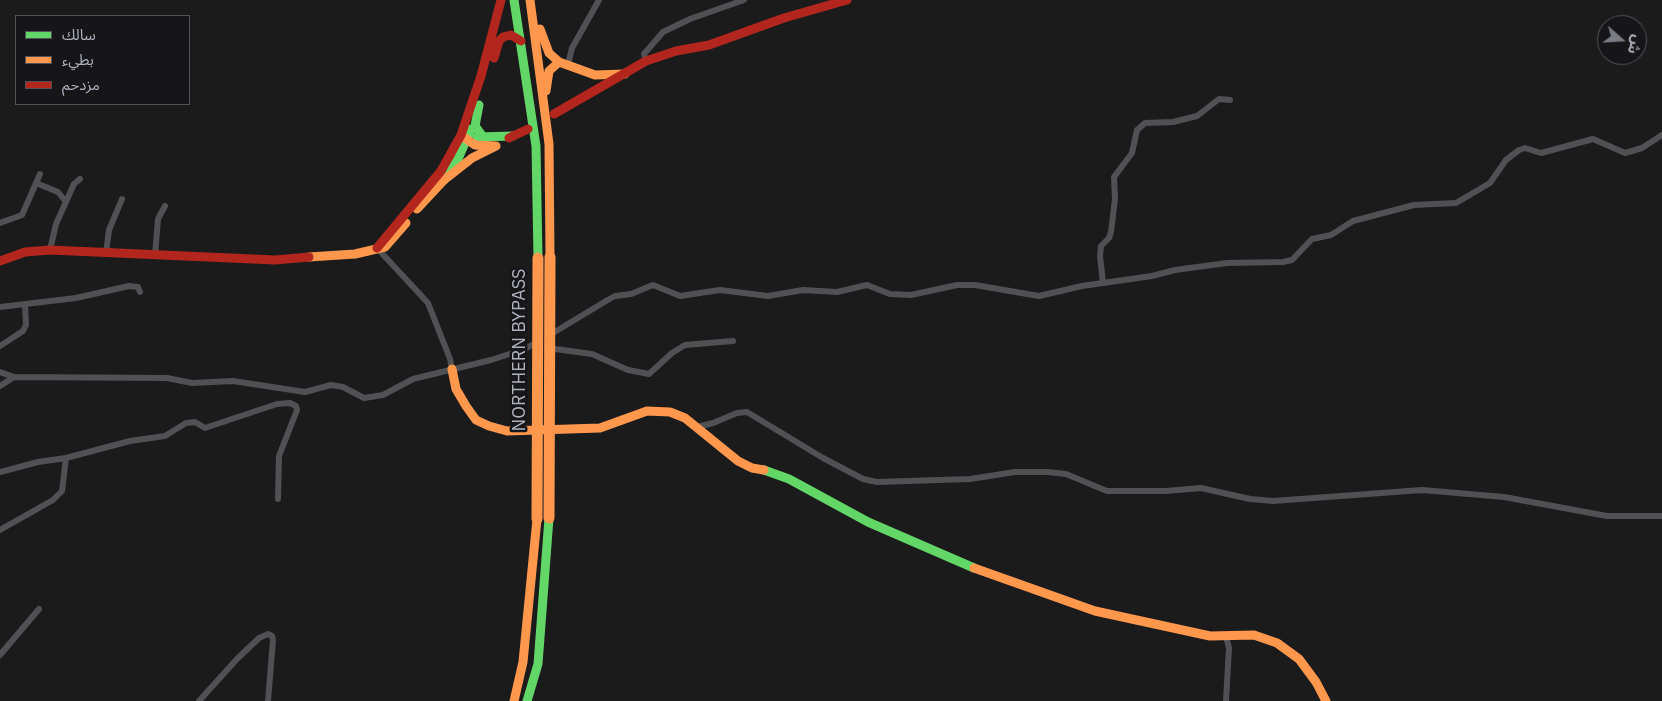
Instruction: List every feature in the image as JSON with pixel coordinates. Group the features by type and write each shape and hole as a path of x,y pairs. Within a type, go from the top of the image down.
{"main road":[{"path":"0,261 25,252 50,250 205,259 275,260 355,254 385,247 444,180 458,159 501,0"},
{"name":"NORTHERN BYPASS","path":"514,0 536,146 544,258"},
{"path":"531,0 548,53 563,63 602,82"},
{"name":"NORTHERN BYPASS","path":"527,701 538,664 544,606 544,258 549,144 531,0"},
{"path":"554,114 602,82 625,74 646,61 676,51 709,45 784,18 847,0"},
{"path":"376,248 426,191 462,139 475,117 499,41 503,37 511,35 521,41"},
{"path":"544,100 549,71 563,63"},
{"path":"475,117 476,130 483,137"},
{"path":"444,180 472,158 528,129"},
{"path":"462,139 513,136"},
{"path":"462,139 482,147 496,146"},
{"path":"452,369 456,389 470,411 482,423 497,429 528,431 600,428 638,414 658,411 670,412 685,418 738,461 752,468 768,470 789,479 868,522 991,576 1094,611 1210,636 1254,635 1277,643 1299,658 1316,682 1326,701"},
{"name":"NORTHERN BYPASS","path":"514,701 523,662 543,518"}],"street":[{"path":"563,63 599,0"},
{"path":"646,61 644,54 663,32 690,19 744,0"},
{"path":"1103,283 1100,256 1102,246 1109,238 1111,232 1115,199 1114,177 1132,153 1137,130 1146,123 1173,122 1197,116 1220,99 1230,100"},
{"path":"0,372 14,377 168,378 192,383 233,381 305,392 331,385 343,387 364,398 383,395 413,378 491,360 530,346 615,296 632,294 653,285 680,296 720,290 768,296 803,290 823,293 837,292 867,285 890,294 911,295 958,285 975,285 1039,296 1103,283 1228,263 1272,263 1292,260 1312,239 1331,235 1353,221 1414,205 1456,203 1490,183 1506,160 1519,150 1525,148 1541,153 1593,139 1625,153 1642,148 1662,134"},
{"path":"0,223 22,215 40,174"},
{"path":"50,250 56,224 74,184 80,179"},
{"path":"36,183 58,192 66,202"},
{"path":"106,253 109,230 122,199"},
{"path":"155,255 158,219 165,206"},
{"path":"376,248 428,303 450,359 452,369"},
{"path":"0,307 86,296 129,286 138,288 140,292"},
{"path":"0,346 23,331 26,325 25,304"},
{"path":"530,346 592,354 628,370 649,374 672,352 685,345 733,341"},
{"path":"0,386 14,377"},
{"path":"0,472 38,462 66,458 130,441 165,436 186,423 195,422 206,428 277,404 290,403 296,406 297,410 279,456 278,499"},
{"path":"697,427 713,424 737,413 747,412 823,458 863,479 877,482 970,479 1015,472 1047,472 1066,474 1107,491 1166,491 1200,488 1250,499 1273,501 1422,490 1504,497 1607,516 1662,516"},
{"path":"0,530 53,500 62,491 66,458"},
{"path":"0,655 38,609"},
{"path":"199,701 237,659 259,638 268,634 272,636 273,640 268,701"},
{"path":"1226,636 1229,648 1226,701"}],"traffic: fast":[{"path":"514,0 536,146 538,258"},
{"path":"479,105 475,126 483,137"},
{"path":"444,180 458,159 471,129"},
{"path":"477,137 513,136"},
{"path":"764,470 789,479 868,522 974,568"},
{"path":"527,701 538,664 549,518"}],"traffic: slow":[{"path":"530,0 549,144 550,257"},
{"path":"540,29 549,53 559,62 595,75 625,74"},
{"path":"546,91 549,71 559,62"},
{"path":"462,136 475,145 496,146"},
{"path":"417,209 444,180 472,158 496,146"},
{"path":"309,257 355,254 385,247 406,223"},
{"path":"549,518 550,257"},
{"path":"537,519 538,258"},
{"path":"452,369 456,389 466,406 476,420 489,426 507,431 600,428 647,411 670,412 685,418 738,461 752,468 764,470"},
{"path":"514,701 523,662 537,519"},
{"path":"974,568 1095,611 1210,636 1254,635 1277,643 1299,659 1316,682 1326,701"}],"traffic: jam":[{"path":"377,248 441,171 461,135 481,76 501,0"},
{"path":"554,114 646,61 676,51 709,45 784,18 847,0"},
{"path":"494,58 499,41 503,37 511,35 521,41"},
{"path":"509,138 528,129"},
{"path":"0,261 25,252 50,250 275,260 309,257"}]}
